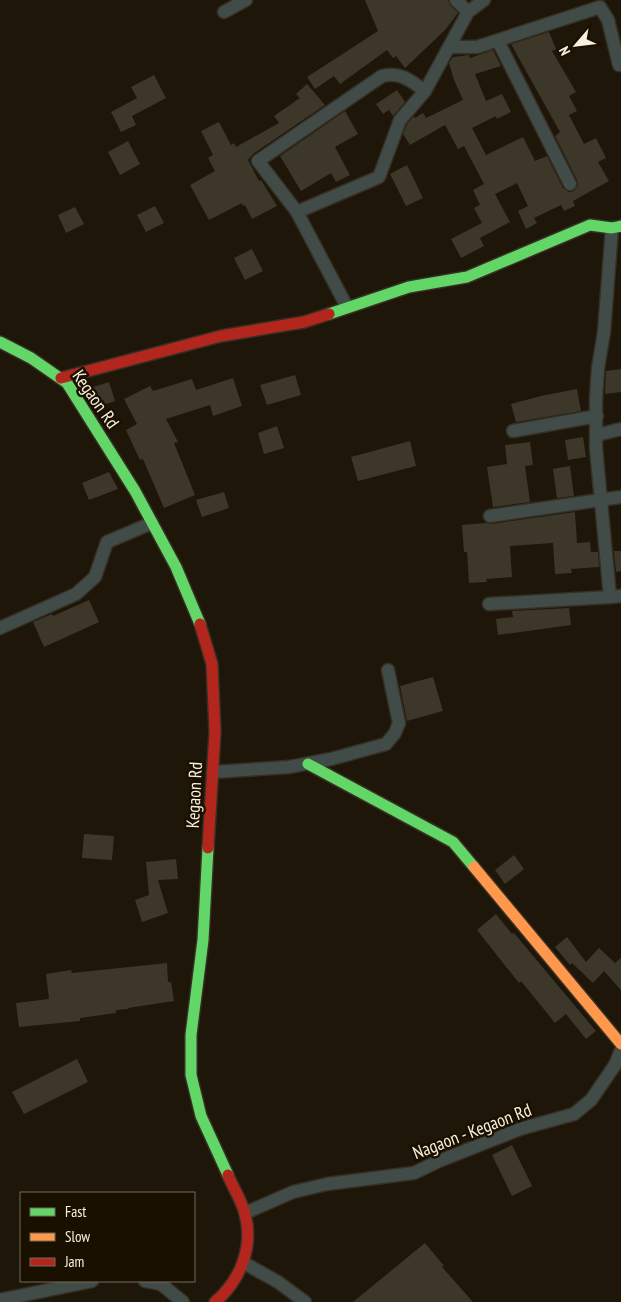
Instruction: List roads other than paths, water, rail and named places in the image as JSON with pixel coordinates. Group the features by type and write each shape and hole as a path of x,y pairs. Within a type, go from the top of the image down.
{"street":[{"path":"224,12 246,0"},
{"path":"456,0 468,12"},
{"path":"297,212 379,177 400,120 426,91 468,12 484,0"},
{"path":"449,47 477,47 600,7 608,20 619,65"},
{"path":"498,41 570,184"},
{"path":"347,307 297,212 258,161 382,76 392,74 407,78 426,91"},
{"path":"61,378 221,336 304,322 409,288 467,277 590,226 616,227 598,368 596,416 602,500 616,596 489,604"},
{"name":"Kegaon Rd","path":"0,342 31,358 67,383 93,422 176,567 200,624 212,664 215,732 213,772 203,940 191,1035 191,1075 201,1116 246,1212 249,1229 244,1263 231,1287 215,1302"},
{"path":"513,431 596,416"},
{"path":"596,435 621,429"},
{"path":"490,516 621,498"},
{"path":"0,628 76,594 96,577 107,542 152,523"},
{"path":"213,772 308,764 386,744 399,723 388,670"},
{"path":"308,764 453,842 621,1044"},
{"name":"Nagaon - Kegaon Rd","path":"246,1212 293,1192 327,1184 414,1173 439,1161 520,1130 574,1114 591,1100 615,1065 621,1050"},
{"path":"244,1263 278,1282 305,1302"},
{"path":"0,1300 87,1282"},
{"path":"151,1282 162,1284 183,1302"}]}
